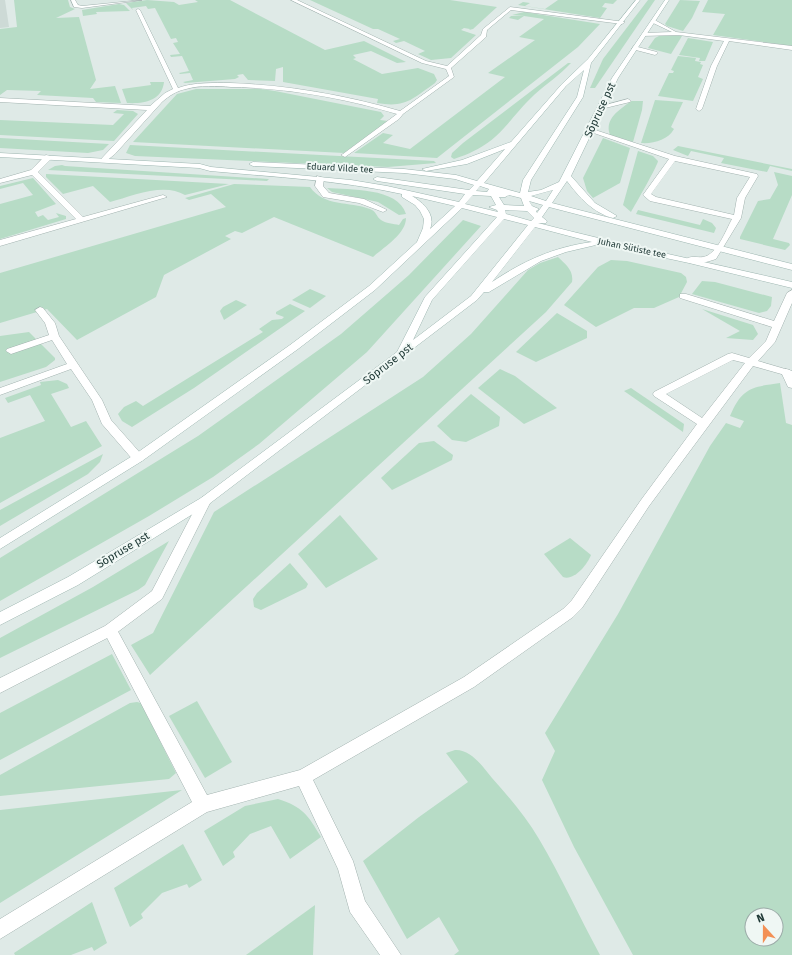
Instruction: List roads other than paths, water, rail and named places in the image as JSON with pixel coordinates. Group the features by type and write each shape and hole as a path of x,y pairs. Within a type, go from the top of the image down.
{"street":[{"path":"73,0 76,6 82,7 140,0"},
{"path":"292,0 424,62 448,68 452,76 346,155"},
{"path":"0,544 138,458 294,347 372,288 419,245 471,193 564,85 590,61 638,0"},
{"name":"Sõpruse pst","path":"0,619 73,581 205,501 474,298 540,214 567,176 615,78 667,0"},
{"path":"448,68 484,36 484,30 510,6 622,22"},
{"path":"138,10 176,89"},
{"path":"653,21 678,33"},
{"path":"643,35 678,33 792,48"},
{"path":"699,109 714,66 727,39"},
{"path":"634,48 655,53"},
{"path":"590,61 580,97 527,180 523,196 529,208 540,214 638,234 655,232"},
{"path":"105,160 168,94 176,89 194,86 258,85 314,94 390,109 401,113"},
{"path":"0,100 153,108"},
{"path":"601,106 628,101"},
{"path":"590,130 672,158 754,176 741,198 736,218 720,249 713,257 704,260 689,260"},
{"path":"404,171 454,164 515,142"},
{"name":"Eduard Vilde tee","path":"0,155 200,166 210,169 320,178 387,188 457,208"},
{"path":"0,181 34,172 49,158"},
{"path":"672,158 647,195 653,199 736,218"},
{"name":"Eduard Vilde tee","path":"200,166 214,163 404,171 456,177 523,196"},
{"path":"34,172 81,220"},
{"path":"259,172 378,179 471,193 495,195 523,196 543,192 561,184"},
{"path":"567,176 581,196 589,203 611,216 645,225 655,232"},
{"path":"320,178 319,186 326,195 361,201 383,210"},
{"path":"479,183 495,195 502,211"},
{"path":"387,188 412,199 421,207 426,215 428,224 419,245"},
{"path":"523,196 540,214"},
{"path":"0,243 163,197"},
{"name":"Juhan Sütiste tee","path":"457,208 540,214 560,231 605,243 689,260 792,286"},
{"path":"400,355 428,299 502,211 529,208"},
{"name":"Juhan Sütiste tee","path":"655,232 792,267"},
{"path":"474,298 539,256 575,246 605,243"},
{"path":"0,930 204,806 302,777 469,682 568,613 577,604 645,503 704,423 751,362 770,342 776,325 792,293"},
{"path":"683,296 776,325"},
{"path":"40,310 50,323 54,336 97,400 106,422 138,458"},
{"path":"11,350 54,336"},
{"path":"704,423 695,419 658,394 732,356 789,373 792,385"},
{"path":"0,392 73,365"},
{"path":"0,686 110,630 157,595 205,501"},
{"path":"110,630 204,806"},
{"path":"302,777 348,867 357,905 390,955"}]}
